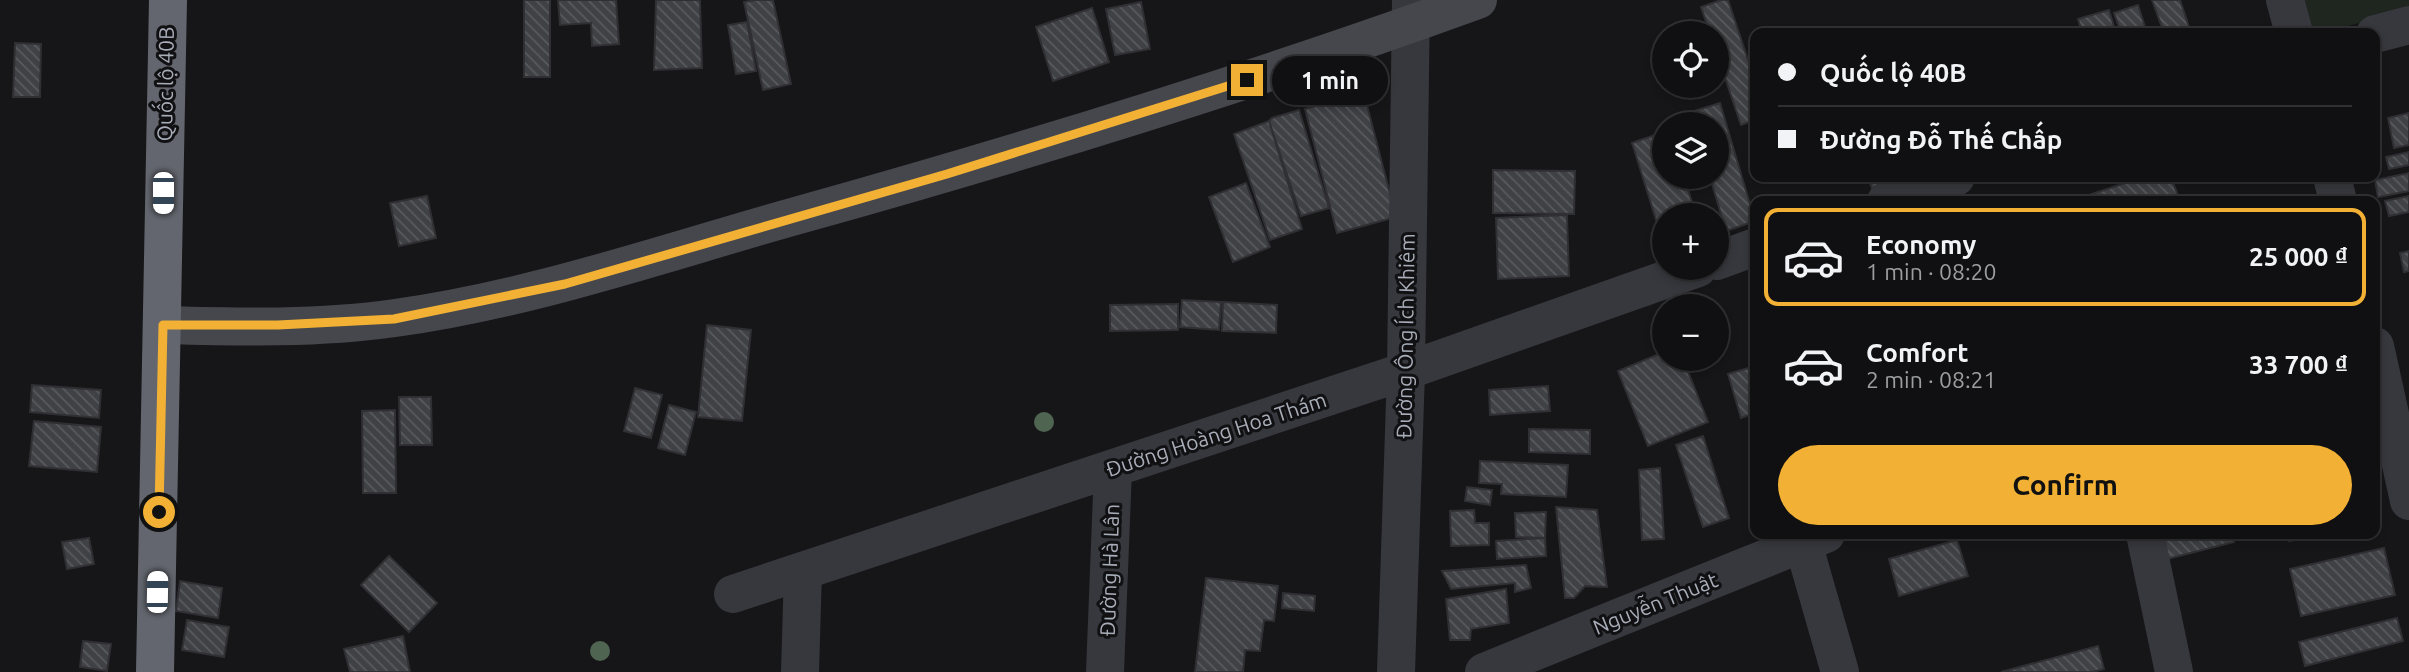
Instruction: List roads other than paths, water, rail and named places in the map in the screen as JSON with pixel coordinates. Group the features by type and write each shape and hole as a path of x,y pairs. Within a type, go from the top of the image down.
{"highway":[{"name":"Quốc lộ 40B","path":"155,672 168,0"}],"street":[{"path":"163,325 278,325 394,319 565,284 947,174 1224,88 1410,12 1478,0"},
{"path":"2286,0 2293,28"},
{"name":"Đường Ông Ích Khiêm","path":"1396,672 1406,371 1410,12"},
{"path":"2380,33 2409,25"},
{"path":"1901,196 1941,182"},
{"path":"1729,257 1750,249"},
{"name":"Đường Hoàng Hoa Thám","path":"733,594 1406,371 1664,280"},
{"path":"2380,369 2409,501"},
{"name":"Đường Hà Lân","path":"1105,672 1113,469"},
{"name":"Nguyễn Thuật","path":"1484,672 1813,539"},
{"path":"1815,539 1840,672"},
{"path":"2145,539 2174,672"},
{"path":"800,672 803,571"}]}
